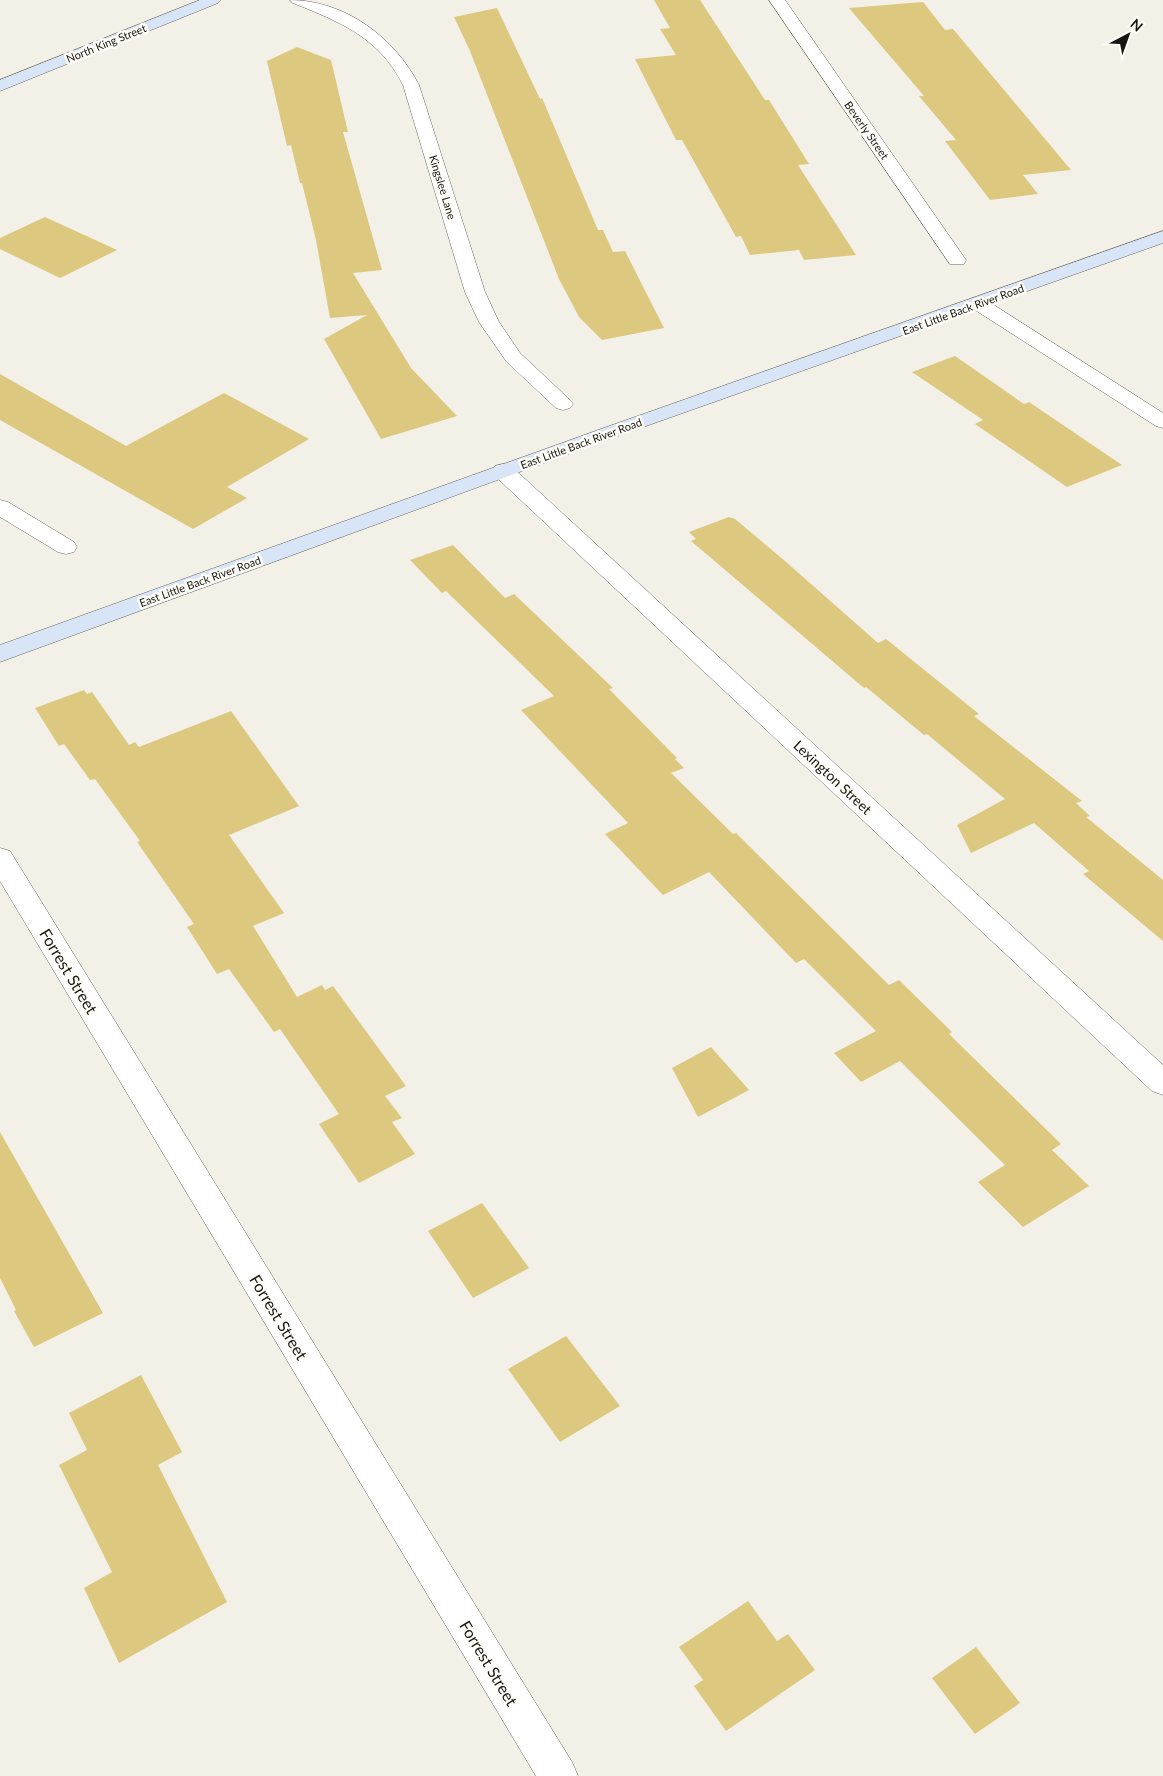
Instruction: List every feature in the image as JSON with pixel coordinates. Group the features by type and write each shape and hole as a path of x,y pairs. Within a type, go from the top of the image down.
{"street":[{"name":"North King Street","path":"0,86 213,0"},
{"name":"Kingslee Lane","path":"298,0 347,20 370,33 388,48 403,66 414,94 476,292 489,322 513,357 563,404"},
{"name":"Beverly Street","path":"777,0 958,260"},
{"name":"East Little Back River Road","path":"0,654 502,471 979,304 1163,237"},
{"path":"979,304 1163,422"},
{"name":"Lexington Street","path":"502,471 1163,1083"},
{"path":"0,508 66,547"},
{"name":"Forrest Street","path":"0,858 558,1776"}],"building":[{"path":"654,0 700,0 765,100 769,100 809,164 798,165 856,255 804,260 799,250 750,255 741,236 736,237 682,140 676,140 635,59 676,55 660,29 670,28"},
{"path":"923,2 945,30 953,29 1071,170 1023,175 1038,194 990,200 945,141 956,140 919,96 924,96 849,8"},
{"path":"497,8 540,99 542,98 598,230 603,230 613,252 625,251 664,328 602,340 579,317 559,279 470,51 454,17"},
{"path":"297,47 331,60 348,132 343,132 382,270 353,273 411,368 457,416 381,439 324,339 367,315 330,318 316,240 291,145 287,146 267,61"},
{"path":"45,217 117,250 60,278 0,249 0,238"},
{"path":"955,356 1024,404 1029,402 1122,465 1067,487 975,424 983,420 912,372"},
{"path":"0,374 126,446 224,393 309,439 227,487 247,498 193,529 0,420"},
{"path":"729,517 735,519 785,561 878,643 886,639 979,714 974,716 1082,801 1076,803 1090,816 1086,817 1163,880 1163,941 1083,874 1089,871 1034,823 971,853 957,825 1005,799 927,734 924,735 866,687 864,688 691,541 696,539 689,532"},
{"path":"453,545 505,598 514,594 613,688 609,689 677,758 675,759 684,768 671,773 733,834 736,833 889,985 899,980 952,1032 949,1034 1061,1144 1052,1150 1089,1186 1023,1227 978,1182 1005,1165 900,1061 861,1082 834,1053 876,1031 804,959 796,963 709,872 663,895 605,834 628,823 521,710 554,696 446,591 442,593 410,560"},
{"path":"84,690 87,694 92,692 129,745 135,742 139,747 231,711 299,806 229,835 284,913 253,926 297,997 322,985 325,990 333,986 406,1086 385,1096 402,1118 392,1122 415,1154 359,1183 319,1124 339,1114 280,1029 274,1032 229,969 217,974 187,927 194,924 137,842 140,841 95,779 90,780 64,744 59,746 35,708"},
{"path":"711,1047 749,1090 698,1117 672,1068"},
{"path":"0,1132 103,1313 34,1347 14,1311 16,1310 0,1278"},
{"path":"482,1203 529,1268 473,1298 428,1231"},
{"path":"566,1336 620,1406 560,1442 508,1369"},
{"path":"141,1375 182,1452 158,1465 227,1602 119,1663 84,1588 112,1572 59,1465 87,1450 69,1413"},
{"path":"748,1601 777,1641 788,1634 815,1670 726,1731 694,1686 703,1680 679,1647"},
{"path":"976,1647 1020,1703 975,1734 932,1678"}]}
